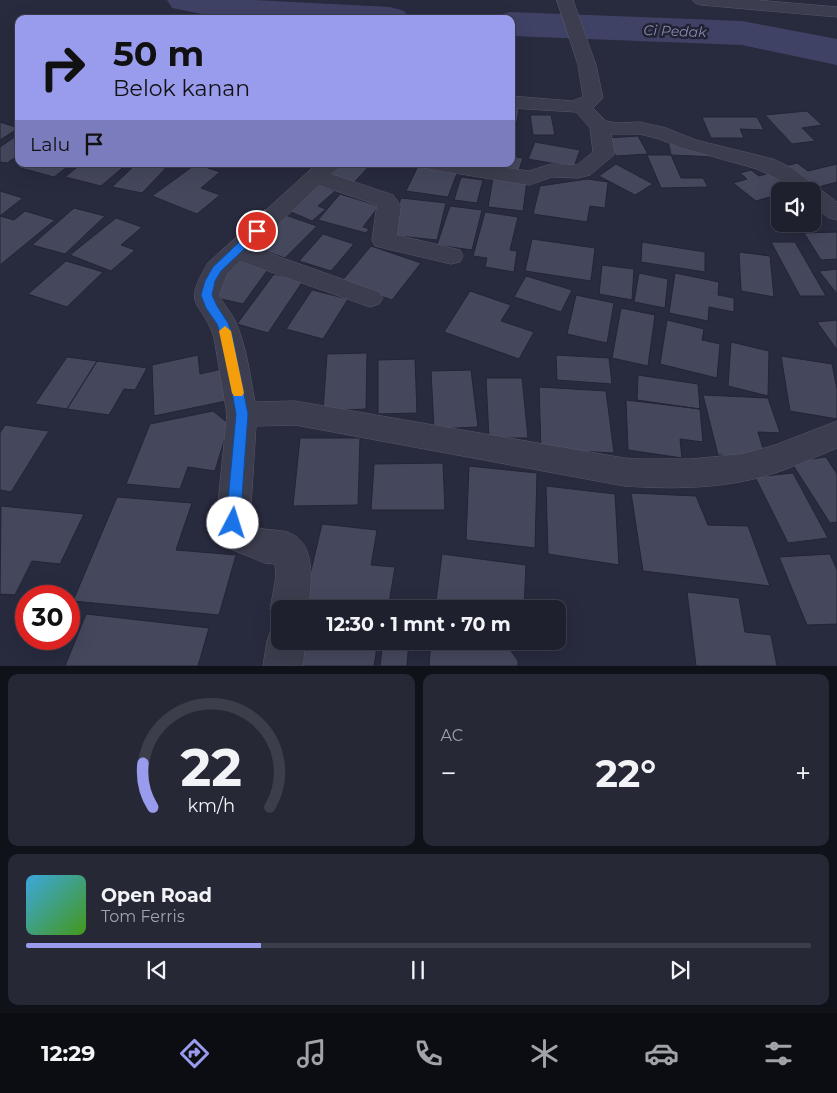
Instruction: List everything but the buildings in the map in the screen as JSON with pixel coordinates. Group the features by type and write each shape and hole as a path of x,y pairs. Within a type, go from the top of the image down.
{"street":[{"path":"515,102 572,107 589,103 593,98 587,65 564,0"},
{"path":"701,0 837,12"},
{"path":"582,106 591,119 600,126 616,129 640,128 666,134 689,144 748,159 784,173 796,182"},
{"path":"457,167 529,178 538,177 552,170 582,171 589,168 591,164 604,154 600,126"},
{"path":"290,600 294,565 292,555 285,548 265,547 240,538 233,523 242,414 228,338 206,295 210,281 217,269 321,170 385,200 389,206 384,240 450,256"},
{"path":"821,201 837,213"},
{"path":"236,251 370,298"},
{"path":"242,414 296,413 624,472 658,474 706,472 758,464 837,434"},
{"path":"283,666 285,650"}],"waterway":[{"name":"Ci Pedak","path":"186,0 254,12 312,15"},
{"name":"Ci Pedak","path":"515,24 742,33 837,52"}],"slow traffic":[{"path":"225,331 238,393"}],"route":[{"path":"233,523 242,414 228,338 206,295 210,281 217,269 257,231"}]}
